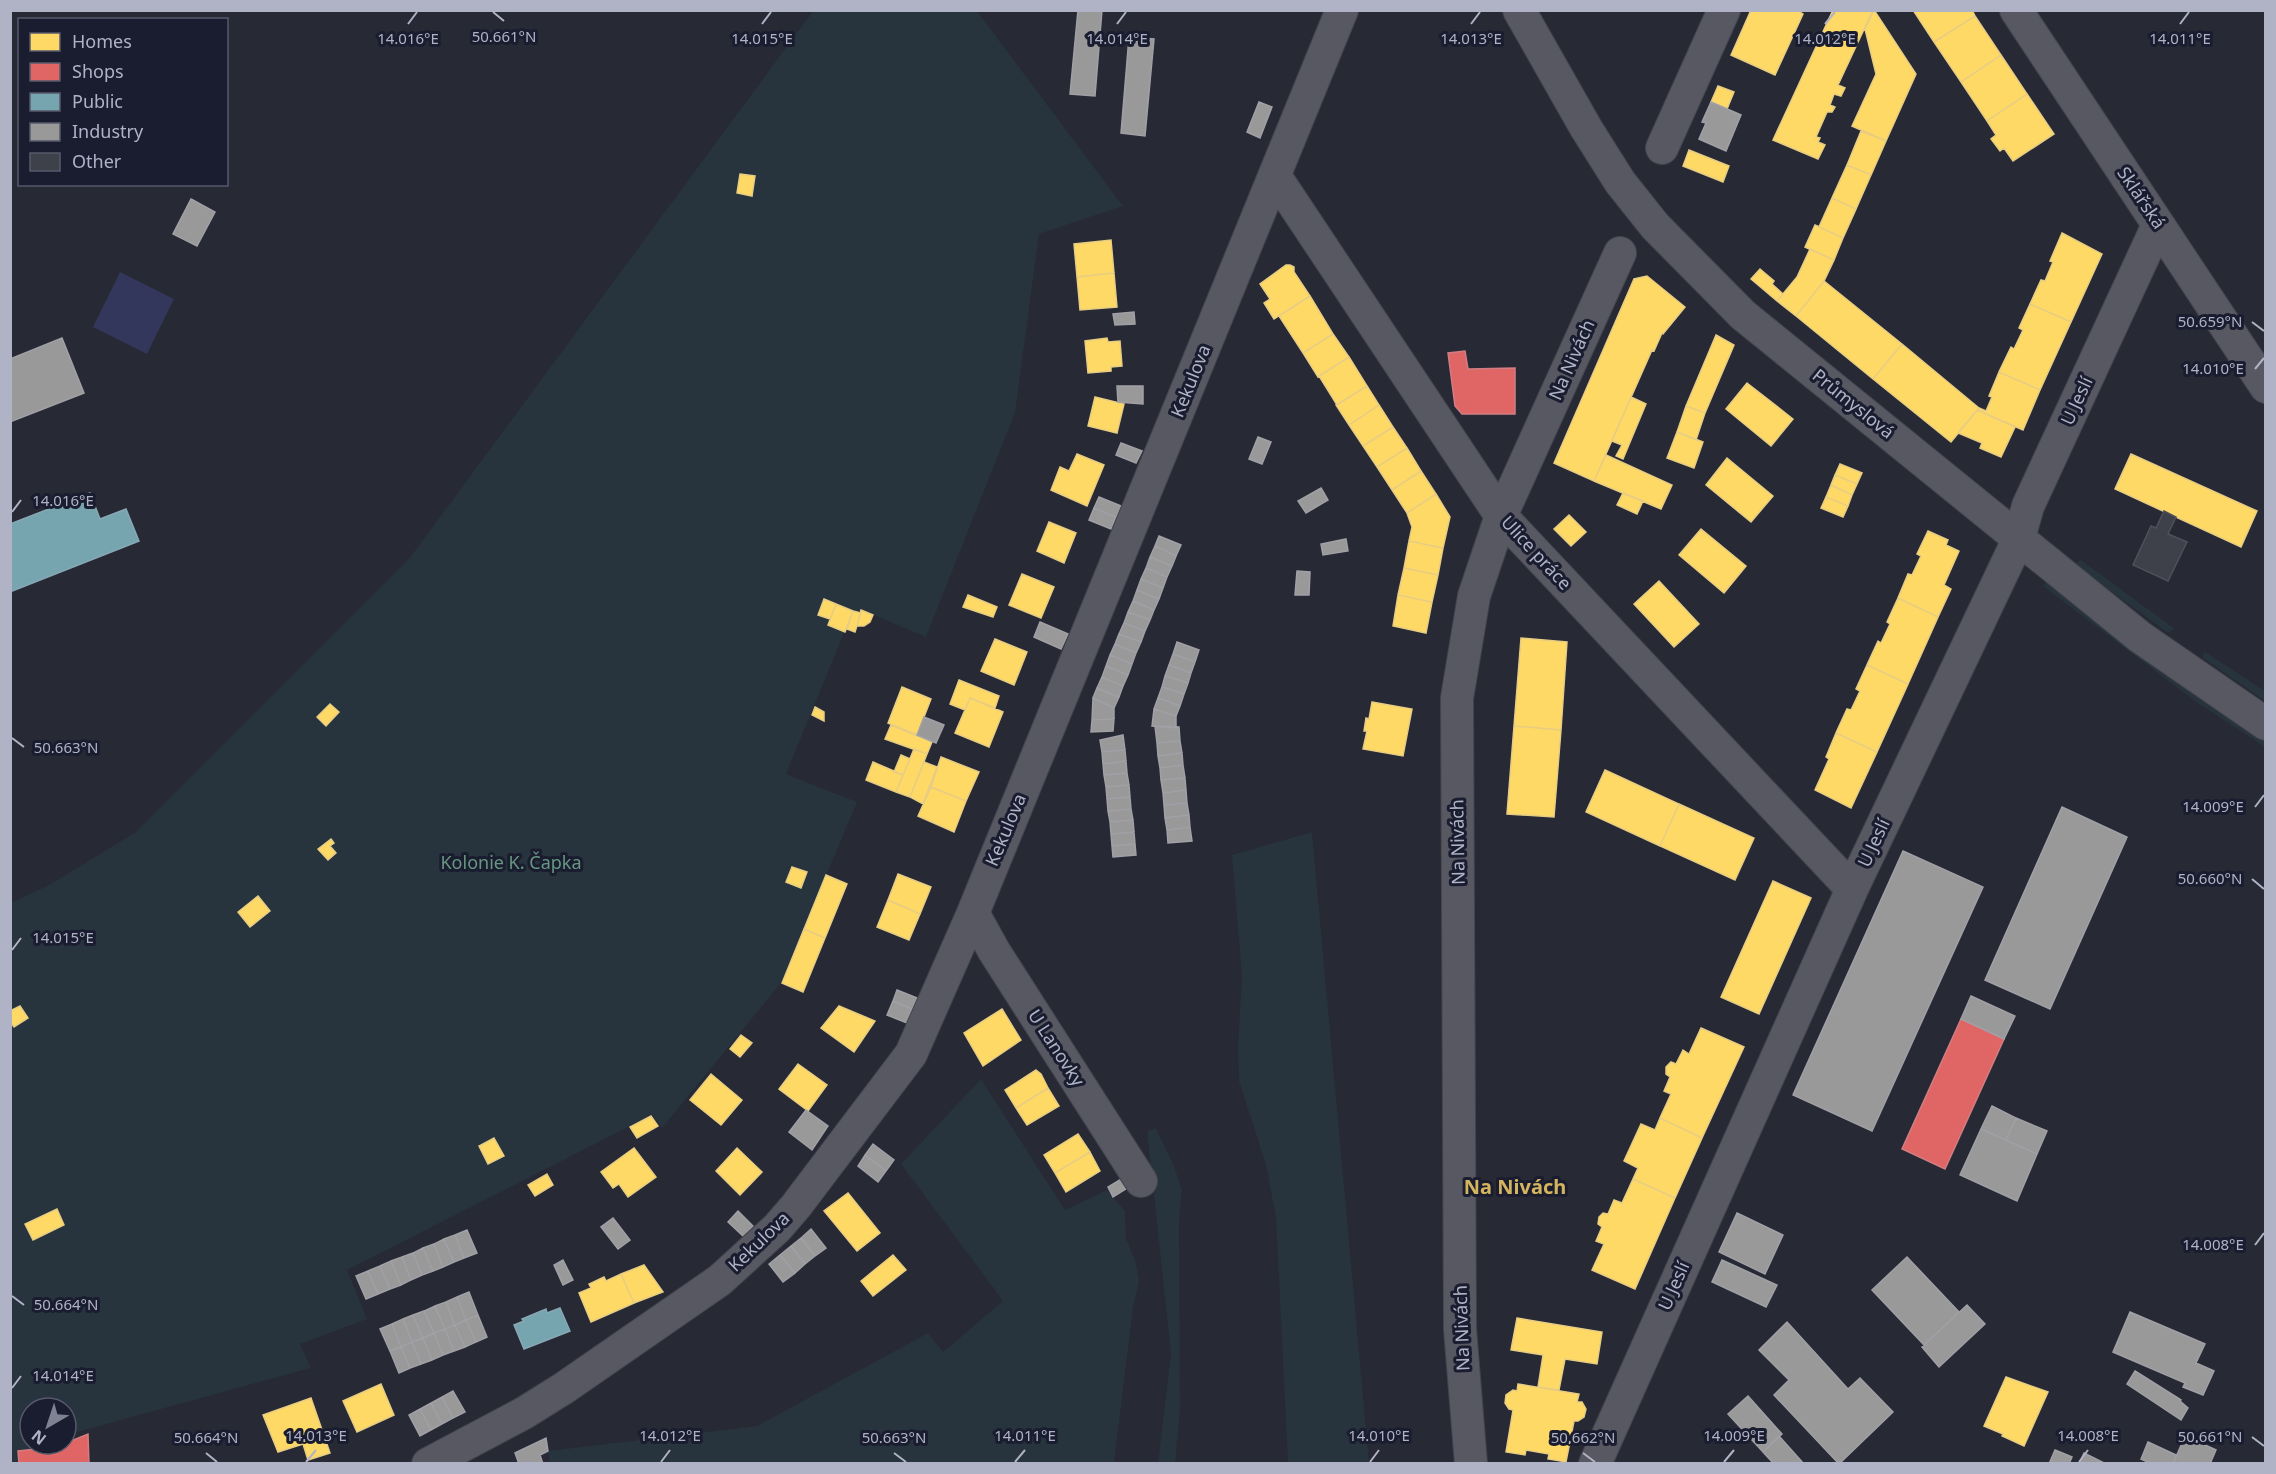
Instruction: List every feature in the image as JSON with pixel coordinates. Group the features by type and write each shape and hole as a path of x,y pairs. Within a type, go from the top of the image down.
{"street":[{"name":"Kekulova","path":"428,1464 524,1413 564,1388 720,1280 777,1228 796,1206 911,1054 973,913 1342,10"},
{"name":"Průmyslová","path":"1519,10 1586,128 1620,182 1655,226 1688,262 1743,315 2140,637 2265,724"},
{"path":"1662,148 1724,10"},
{"name":"Sklářská","path":"2016,10 2265,387"},
{"name":"Ulice práce","path":"1275,176 1501,516 1852,889"},
{"name":"U Jeslí","path":"1595,1464 1852,889 2019,538 2028,506 2158,225"},
{"name":"Na Nivách","path":"1471,1464 1460,1329 1457,698 1474,596 1501,516 1620,253"},
{"name":"U Lanovky","path":"973,913 1000,961 1141,1181"}],"green space":[{"name":"Kolonie K. Čapka","path":"813,11 977,11 1123,206 1039,234 1015,413 926,637 862,610 861,613 853,611 786,774 857,802 781,983 662,1128 652,1115 347,1270 367,1319 300,1344 311,1368 78,1432 78,1396 18,1396 19,1463 11,1464 11,903 49,885 136,832 409,559"},
{"path":"2081,560 2175,629 2168,633 2074,564"},
{"path":"2046,582 2135,649 2265,738 2265,747 2196,702 2043,586"},
{"path":"2204,651 2265,691 2265,701 2203,658"},
{"path":"1312,832 1369,1463 1288,1463 1276,1218 1266,1165 1239,1081 1238,1046 1242,977 1232,855"},
{"path":"981,1079 1065,1210 1107,1190 1125,1211 1126,1238 1136,1263 1139,1281 1133,1308 1114,1463 550,1464 548,1451 757,1426 928,1333 943,1352 1003,1301 901,1164"},
{"path":"1156,1128 1174,1166 1182,1190 1179,1221 1180,1409 1175,1463 1158,1463 1171,1353 1147,1131"}],"water":[{"path":"120,272 174,299 147,354 93,327"}],"building: Homes":[{"path":"1751,10 1800,10 1803,14 1775,75 1731,55"},
{"path":"1833,10 1873,10 1838,85 1845,88 1841,96 1834,94 1830,105 1835,107 1832,112 1827,112 1816,137 1820,138 1818,142 1825,145 1818,159 1773,140"},
{"path":"1874,10 1916,74 1886,141 1852,126 1876,74 1865,29"},
{"path":"1913,10 1972,10 1975,16 1934,42"},
{"path":"1975,16 2001,55 1961,82 1934,42"},
{"path":"2001,55 2027,94 1987,121 1961,82"},
{"path":"1718,86 1734,92 1727,109 1711,102"},
{"path":"2027,94 2054,134 2013,161 2004,148 2000,151 1991,139 1996,135 1987,121"},
{"path":"1861,131 1886,141 1871,175 1847,165"},
{"path":"1689,150 1729,166 1723,182 1683,166"},
{"path":"1847,165 1871,175 1856,209 1832,198"},
{"path":"740,174 755,176 752,196 737,193"},
{"path":"1832,198 1856,209 1843,238 1819,227"},
{"path":"1815,225 1843,238 1834,260 1805,247"},
{"path":"2062,233 2102,254 2071,322 2030,304 2041,280 2045,281 2053,262 2050,261"},
{"path":"1111,240 1114,273 1077,277 1074,244"},
{"path":"1810,249 1834,260 1824,281 1796,316 1777,301 1797,277"},
{"path":"1286,265 1294,267 1294,272 1310,296 1274,319 1264,303 1270,299 1260,284"},
{"path":"1760,269 1774,281 1772,284 1783,294 1777,301 1751,279"},
{"path":"1114,273 1117,307 1080,310 1077,277"},
{"path":"1647,276 1685,307 1662,333 1654,351 1652,350 1594,481 1554,463 1634,279"},
{"path":"1824,281 1902,344 1873,379 1796,316"},
{"path":"1310,296 1333,334 1303,353 1279,316"},
{"path":"2030,304 2071,322 2040,390 1999,372 2011,347 2014,349 2023,330 2019,328"},
{"path":"1333,334 1349,357 1318,377 1303,353"},
{"path":"1716,335 1734,345 1705,413 1686,406"},
{"path":"1107,338 1108,342 1120,341 1122,366 1111,367 1111,371 1088,373 1085,341"},
{"path":"1902,344 1979,408 1951,442 1873,379"},
{"path":"1349,357 1367,386 1337,405 1319,376"},
{"path":"1999,372 2040,390 2023,430 1977,410 1979,408 1986,411 1992,397 1989,396"},
{"path":"1747,383 1793,419 1771,446 1726,409"},
{"path":"1367,386 1379,405 1349,425 1336,405"},
{"path":"1095,397 1124,404 1117,433 1088,426"},
{"path":"1631,397 1646,404 1623,459 1616,456 1622,445 1612,441"},
{"path":"1379,405 1393,427 1363,446 1349,425"},
{"path":"1686,406 1705,413 1696,440 1677,432"},
{"path":"1977,410 2015,427 2001,457 1980,448 1982,443 1958,433"},
{"path":"1393,427 1407,448 1377,467 1363,446"},
{"path":"1677,432 1703,442 1694,468 1667,458"},
{"path":"1407,448 1421,471 1392,490 1377,467"},
{"path":"1077,454 1104,465 1087,506 1051,490 1060,467 1069,471"},
{"path":"2131,454 2257,511 2241,547 2115,489"},
{"path":"1606,455 1672,485 1661,509 1594,481"},
{"path":"1727,458 1773,496 1751,522 1706,485"},
{"path":"1840,464 1862,473 1857,484 1835,475"},
{"path":"1421,471 1436,494 1407,513 1392,490"},
{"path":"1835,475 1857,484 1852,495 1831,485"},
{"path":"1831,485 1852,495 1848,506 1826,497"},
{"path":"1623,493 1643,501 1637,514 1617,505"},
{"path":"1436,494 1450,517 1443,548 1409,541 1412,527 1407,513"},
{"path":"1826,497 1848,506 1843,517 1821,508"},
{"path":"1569,515 1586,532 1571,546 1554,529"},
{"path":"1049,522 1076,533 1064,563 1037,551"},
{"path":"1701,529 1746,566 1724,593 1679,555"},
{"path":"1928,531 1948,540 1946,545 1959,551 1944,585 1951,589 1938,617 1898,598 1908,574 1912,575 1921,556 1917,554"},
{"path":"1409,541 1443,548 1438,575 1404,568"},
{"path":"1404,568 1438,575 1432,602 1398,595"},
{"path":"1022,574 1054,587 1041,618 1009,605"},
{"path":"1659,581 1699,624 1674,647 1634,604"},
{"path":"968,595 997,607 993,617 963,607"},
{"path":"1398,595 1432,602 1426,633 1393,626"},
{"path":"1898,598 1938,617 1908,684 1867,665 1878,641 1881,643 1890,624 1887,622"},
{"path":"824,599 836,604 830,619 818,615"},
{"path":"836,604 853,611 845,632 828,625"},
{"path":"861,610 873,615 870,622 864,626 857,626"},
{"path":"853,611 861,613 855,632 847,629"},
{"path":"1521,638 1567,642 1561,730 1514,726"},
{"path":"995,639 1027,652 1014,685 981,671"},
{"path":"1867,665 1908,684 1877,752 1836,733 1847,709 1851,710 1860,691 1856,689"},
{"path":"959,680 999,696 995,708 970,698 965,710 950,704"},
{"path":"902,687 931,699 917,735 888,723"},
{"path":"970,698 1003,712 989,747 955,733"},
{"path":"1372,702 1412,709 1403,756 1363,749 1367,731 1364,731 1366,718 1369,719"},
{"path":"330,704 339,712 326,726 317,717"},
{"path":"815,707 824,712 824,721 812,715"},
{"path":"891,725 932,742 927,754 885,739"},
{"path":"1514,726 1561,730 1554,817 1507,814"},
{"path":"1836,733 1877,752 1851,808 1815,790 1829,759 1826,757"},
{"path":"914,749 927,754 910,797 896,792"},
{"path":"901,755 910,759 903,775 894,772"},
{"path":"941,757 979,772 966,801 931,787"},
{"path":"873,762 903,775 896,792 866,780"},
{"path":"924,762 937,767 923,804 910,797"},
{"path":"1605,770 1679,804 1660,846 1586,812"},
{"path":"931,787 966,801 954,832 918,816"},
{"path":"1679,804 1754,838 1735,880 1660,846"},
{"path":"331,839 334,843 330,846 336,853 328,860 318,849"},
{"path":"792,867 807,872 801,888 786,882"},
{"path":"898,874 931,887 920,914 888,900"},
{"path":"826,875 847,884 825,938 804,929"},
{"path":"1773,881 1811,898 1759,1014 1721,997"},
{"path":"258,896 270,911 250,927 238,912"},
{"path":"888,900 920,914 909,940 877,927"},
{"path":"804,929 825,938 803,992 782,983"},
{"path":"20,1006 28,1018 14,1027 10,1021 10,1011"},
{"path":"839,1006 875,1021 854,1052 821,1028"},
{"path":"1002,1009 1021,1040 983,1066 964,1033"},
{"path":"1701,1028 1744,1047 1702,1138 1660,1118 1671,1094 1664,1091 1670,1077 1666,1074 1666,1067 1671,1062 1676,1064 1683,1050 1689,1054"},
{"path":"741,1035 752,1043 740,1057 730,1049"},
{"path":"798,1064 827,1085 808,1111 779,1089"},
{"path":"1036,1070 1041,1074 1048,1088 1016,1108 1005,1090"},
{"path":"711,1074 742,1100 721,1125 690,1100"},
{"path":"1048,1088 1059,1106 1027,1125 1016,1108"},
{"path":"651,1116 658,1126 637,1138 630,1127"},
{"path":"1660,1118 1702,1138 1675,1198 1633,1179 1638,1168 1624,1161 1641,1124 1655,1130"},
{"path":"1078,1134 1090,1152 1055,1173 1044,1155"},
{"path":"494,1138 504,1156 488,1164 479,1146"},
{"path":"634,1148 656,1177 628,1197 619,1184 613,1188 601,1172"},
{"path":"737,1148 762,1172 740,1195 716,1171"},
{"path":"1090,1152 1100,1171 1066,1192 1055,1173"},
{"path":"547,1174 553,1185 535,1196 528,1185"},
{"path":"1633,1179 1675,1198 1635,1289 1592,1270 1604,1244 1596,1241 1602,1227 1598,1224 1599,1217 1603,1213 1608,1214 1614,1200 1622,1203"},
{"path":"848,1193 880,1233 857,1251 824,1211"},
{"path":"57,1209 64,1225 33,1240 25,1224"},
{"path":"893,1255 906,1270 873,1296 861,1281"},
{"path":"644,1265 663,1292 634,1303 621,1274"},
{"path":"621,1274 634,1303 591,1322 579,1293 591,1288 589,1284 604,1277 606,1281"},
{"path":"1517,1318 1602,1332 1597,1364 1565,1359 1559,1390 1538,1387 1543,1355 1511,1350"},
{"path":"2006,1377 2048,1392 2024,1446 1984,1426"},
{"path":"381,1384 394,1415 357,1432 343,1401"},
{"path":"1518,1384 1579,1394 1577,1402 1582,1402 1586,1409 1584,1417 1574,1421 1566,1462 1548,1459 1549,1454 1526,1450 1525,1455 1506,1452 1513,1410 1509,1409 1505,1403 1506,1395 1513,1390 1517,1391"},
{"path":"311,1398 330,1453 308,1460 303,1444 278,1452 263,1415"}],"building: Shops":[{"path":"1465,351 1468,369 1515,368 1515,414 1462,414 1455,406 1448,353"},
{"path":"1961,1019 2004,1039 1945,1169 1902,1149"},
{"path":"88,1434 89,1464 19,1464 18,1456 78,1456 78,1438"}],"building: Public":[{"path":"90,493 100,519 126,509 139,541 10,592 10,524"},
{"path":"560,1308 570,1331 524,1349 514,1325 546,1309 547,1313"}],"building: Industry":[{"path":"1078,10 1102,10 1095,96 1070,94"},
{"path":"1129,37 1154,39 1145,136 1121,133"},
{"path":"1259,102 1272,107 1260,138 1247,132"},
{"path":"1711,102 1741,115 1726,151 1699,139 1706,123 1702,122"},
{"path":"191,199 215,212 197,246 173,234"},
{"path":"1134,312 1135,324 1115,325 1113,314"},
{"path":"62,338 84,393 10,422 10,359"},
{"path":"1117,386 1143,386 1143,404 1118,402"},
{"path":"1258,437 1271,442 1262,464 1249,459"},
{"path":"1121,443 1142,451 1136,463 1116,455"},
{"path":"1321,488 1328,500 1306,513 1298,501"},
{"path":"1099,497 1121,506 1116,517 1094,508"},
{"path":"1094,508 1116,517 1111,529 1089,520"},
{"path":"1159,536 1181,545 1176,556 1155,546"},
{"path":"1346,539 1348,551 1323,555 1321,544"},
{"path":"1155,546 1176,556 1172,566 1150,557"},
{"path":"1150,557 1172,566 1167,577 1146,568"},
{"path":"1146,568 1167,577 1163,588 1141,579"},
{"path":"1297,571 1310,572 1309,595 1295,595"},
{"path":"1141,579 1163,588 1159,599 1137,590"},
{"path":"1137,590 1159,599 1154,610 1133,601"},
{"path":"1133,601 1154,610 1150,620 1128,612"},
{"path":"1128,612 1150,620 1145,631 1124,623"},
{"path":"1040,622 1068,634 1061,649 1034,637"},
{"path":"1124,623 1145,631 1141,642 1119,634"},
{"path":"1119,634 1141,642 1136,653 1115,644"},
{"path":"1177,642 1199,650 1195,662 1173,654"},
{"path":"1115,644 1136,653 1132,664 1110,655"},
{"path":"1173,654 1195,662 1191,673 1169,665"},
{"path":"1110,655 1132,664 1128,675 1106,666"},
{"path":"1169,665 1191,673 1188,683 1165,676"},
{"path":"1106,666 1128,675 1123,686 1102,677"},
{"path":"1165,676 1188,683 1184,694 1162,687"},
{"path":"1102,677 1123,686 1119,697 1097,688"},
{"path":"1162,687 1184,694 1180,706 1158,698"},
{"path":"1097,688 1119,697 1114,708 1093,698"},
{"path":"1093,698 1114,708 1114,719 1092,720"},
{"path":"1158,698 1180,706 1176,716 1154,709"},
{"path":"1154,709 1176,716 1176,728 1152,726"},
{"path":"924,717 944,725 936,743 917,735"},
{"path":"1114,719 1113,731 1091,732 1092,720"},
{"path":"1155,726 1179,727 1180,741 1157,743"},
{"path":"1123,735 1125,750 1102,752 1100,740"},
{"path":"1180,741 1182,753 1158,756 1157,743"},
{"path":"1125,750 1126,761 1103,764 1102,752"},
{"path":"1182,753 1183,765 1160,768 1158,756"},
{"path":"1126,761 1127,773 1104,775 1103,764"},
{"path":"1183,765 1185,778 1161,780 1160,768"},
{"path":"1127,773 1129,785 1106,787 1104,775"},
{"path":"1185,778 1186,790 1163,793 1161,780"},
{"path":"1129,785 1130,797 1107,799 1106,787"},
{"path":"1186,790 1187,803 1164,805 1163,793"},
{"path":"1130,797 1131,809 1108,811 1107,799"},
{"path":"1187,803 1189,815 1165,818 1164,805"},
{"path":"2062,807 2127,837 2050,1009 1985,980"},
{"path":"1131,809 1133,820 1110,822 1108,811"},
{"path":"1189,815 1190,827 1167,830 1165,818"},
{"path":"1133,820 1134,832 1111,834 1110,822"},
{"path":"1190,827 1192,841 1168,843 1167,830"},
{"path":"1134,832 1135,844 1112,846 1111,834"},
{"path":"1135,844 1136,855 1113,857 1112,846"},
{"path":"1903,851 1983,887 1872,1131 1793,1095"},
{"path":"897,990 917,998 912,1009 893,1001"},
{"path":"1971,996 2015,1016 2004,1039 1961,1019"},
{"path":"893,1001 912,1009 907,1023 887,1015"},
{"path":"1992,1106 2016,1118 2006,1140 1981,1129"},
{"path":"806,1110 828,1126 812,1150 789,1132"},
{"path":"2016,1118 2047,1131 2037,1154 2006,1140"},
{"path":"1981,1129 2037,1154 2017,1201 1960,1175"},
{"path":"873,1144 894,1160 886,1171 865,1155"},
{"path":"865,1155 886,1171 878,1182 858,1166"},
{"path":"1123,1178 1129,1187 1113,1197 1108,1187"},
{"path":"738,1211 753,1226 744,1237 728,1222"},
{"path":"1737,1213 1783,1235 1765,1274 1719,1252"},
{"path":"613,1218 630,1240 618,1249 601,1227"},
{"path":"811,1229 826,1248 815,1256 801,1238"},
{"path":"467,1230 477,1253 464,1258 455,1235"},
{"path":"455,1235 464,1258 454,1262 444,1239"},
{"path":"801,1238 815,1256 805,1264 791,1246"},
{"path":"444,1239 454,1262 443,1267 434,1244"},
{"path":"434,1244 443,1267 433,1271 423,1248"},
{"path":"791,1246 805,1264 795,1273 780,1255"},
{"path":"423,1248 433,1271 422,1275 413,1253"},
{"path":"413,1253 422,1275 411,1280 402,1257"},
{"path":"780,1255 795,1273 783,1282 769,1264"},
{"path":"402,1257 411,1280 401,1285 391,1261"},
{"path":"1907,1257 1959,1312 1924,1345 1872,1290"},
{"path":"563,1260 573,1280 563,1285 554,1265"},
{"path":"1722,1260 1777,1285 1766,1307 1712,1282"},
{"path":"391,1261 401,1285 390,1289 380,1266"},
{"path":"380,1266 390,1289 378,1294 368,1271"},
{"path":"368,1271 378,1294 366,1299 356,1276"},
{"path":"469,1292 478,1315 466,1320 457,1297"},
{"path":"457,1297 466,1320 455,1325 446,1302"},
{"path":"446,1302 455,1325 445,1329 435,1306"},
{"path":"1967,1305 1985,1324 1939,1367 1922,1347"},
{"path":"435,1306 445,1329 434,1333 424,1311"},
{"path":"424,1311 434,1333 423,1338 413,1315"},
{"path":"2130,1312 2205,1344 2196,1363 2214,1371 2203,1395 2183,1387 2185,1383 2113,1352"},
{"path":"413,1315 423,1338 412,1342 403,1319"},
{"path":"478,1315 487,1337 476,1342 466,1320"},
{"path":"403,1319 412,1342 401,1347 392,1324"},
{"path":"466,1320 476,1342 465,1347 455,1325"},
{"path":"1787,1322 1848,1389 1860,1378 1893,1412 1839,1464 1774,1395 1789,1380 1759,1350"},
{"path":"392,1324 401,1347 390,1351 380,1329"},
{"path":"455,1325 465,1347 454,1351 445,1329"},
{"path":"445,1329 454,1351 443,1355 434,1333"},
{"path":"434,1333 443,1355 432,1360 423,1338"},
{"path":"423,1338 432,1360 421,1364 412,1342"},
{"path":"412,1342 421,1364 410,1368 401,1347"},
{"path":"401,1347 410,1368 399,1373 390,1351"},
{"path":"2135,1371 2181,1400 2188,1408 2181,1420 2127,1384"},
{"path":"453,1391 465,1412 453,1418 442,1397"},
{"path":"1748,1396 1782,1434 1763,1452 1728,1414"},
{"path":"442,1397 453,1418 442,1424 431,1403"},
{"path":"431,1403 442,1424 431,1430 420,1409"},
{"path":"420,1409 431,1430 420,1436 409,1415"},
{"path":"1779,1436 1804,1464 1774,1464 1763,1452"},
{"path":"2185,1436 2216,1450 2210,1464 2173,1464"},
{"path":"546,1438 548,1451 540,1455 543,1464 519,1464 515,1453"},
{"path":"2148,1442 2176,1455 2173,1464 2152,1464 2141,1459"},
{"path":"2055,1450 2072,1457 2069,1464 2049,1464"},
{"path":"2084,1453 2106,1464 2079,1464"}],"building: Other":[{"path":"2164,511 2176,517 2168,534 2187,542 2168,581 2133,565 2151,526 2156,528"}],"district":[{"name":"Na Nivách","path":"1515,1187"}]}
